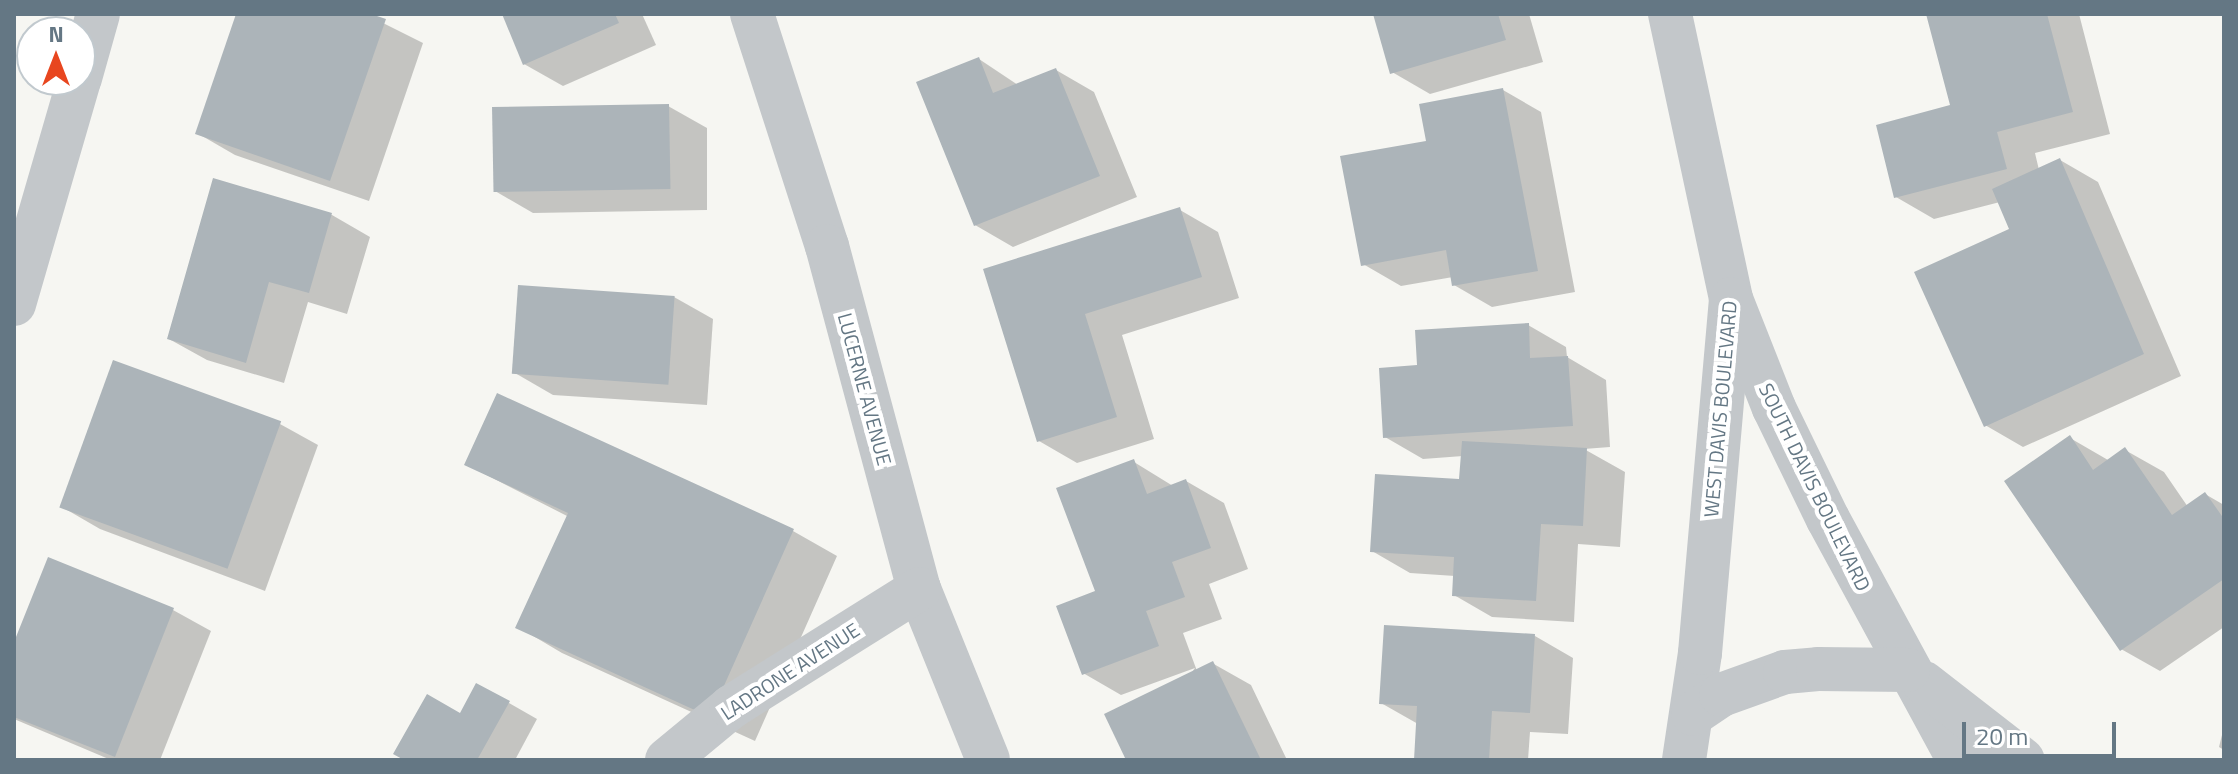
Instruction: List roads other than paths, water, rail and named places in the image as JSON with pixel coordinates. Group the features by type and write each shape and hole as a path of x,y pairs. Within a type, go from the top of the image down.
{"street":[{"name":"LUCERNE AVENUE","path":"752,14 827,246 919,589 988,760"},
{"name":"WEST DAVIS BOULEVARD","path":"1670,14 1731,299 1693,714 1684,760"},
{"path":"14,304 75,96"},
{"name":"SOUTH DAVIS BOULEVARD","path":"1731,299 1774,408 1908,670 1959,760"},
{"name":"LADRONE AVENUE","path":"667,760 753,692 919,589"},
{"path":"1693,714 1721,695 1785,672 1818,669 1908,670"},
{"name":"SOUTH DAVIS BOULEVARD","path":"1908,670 2023,760"}]}
